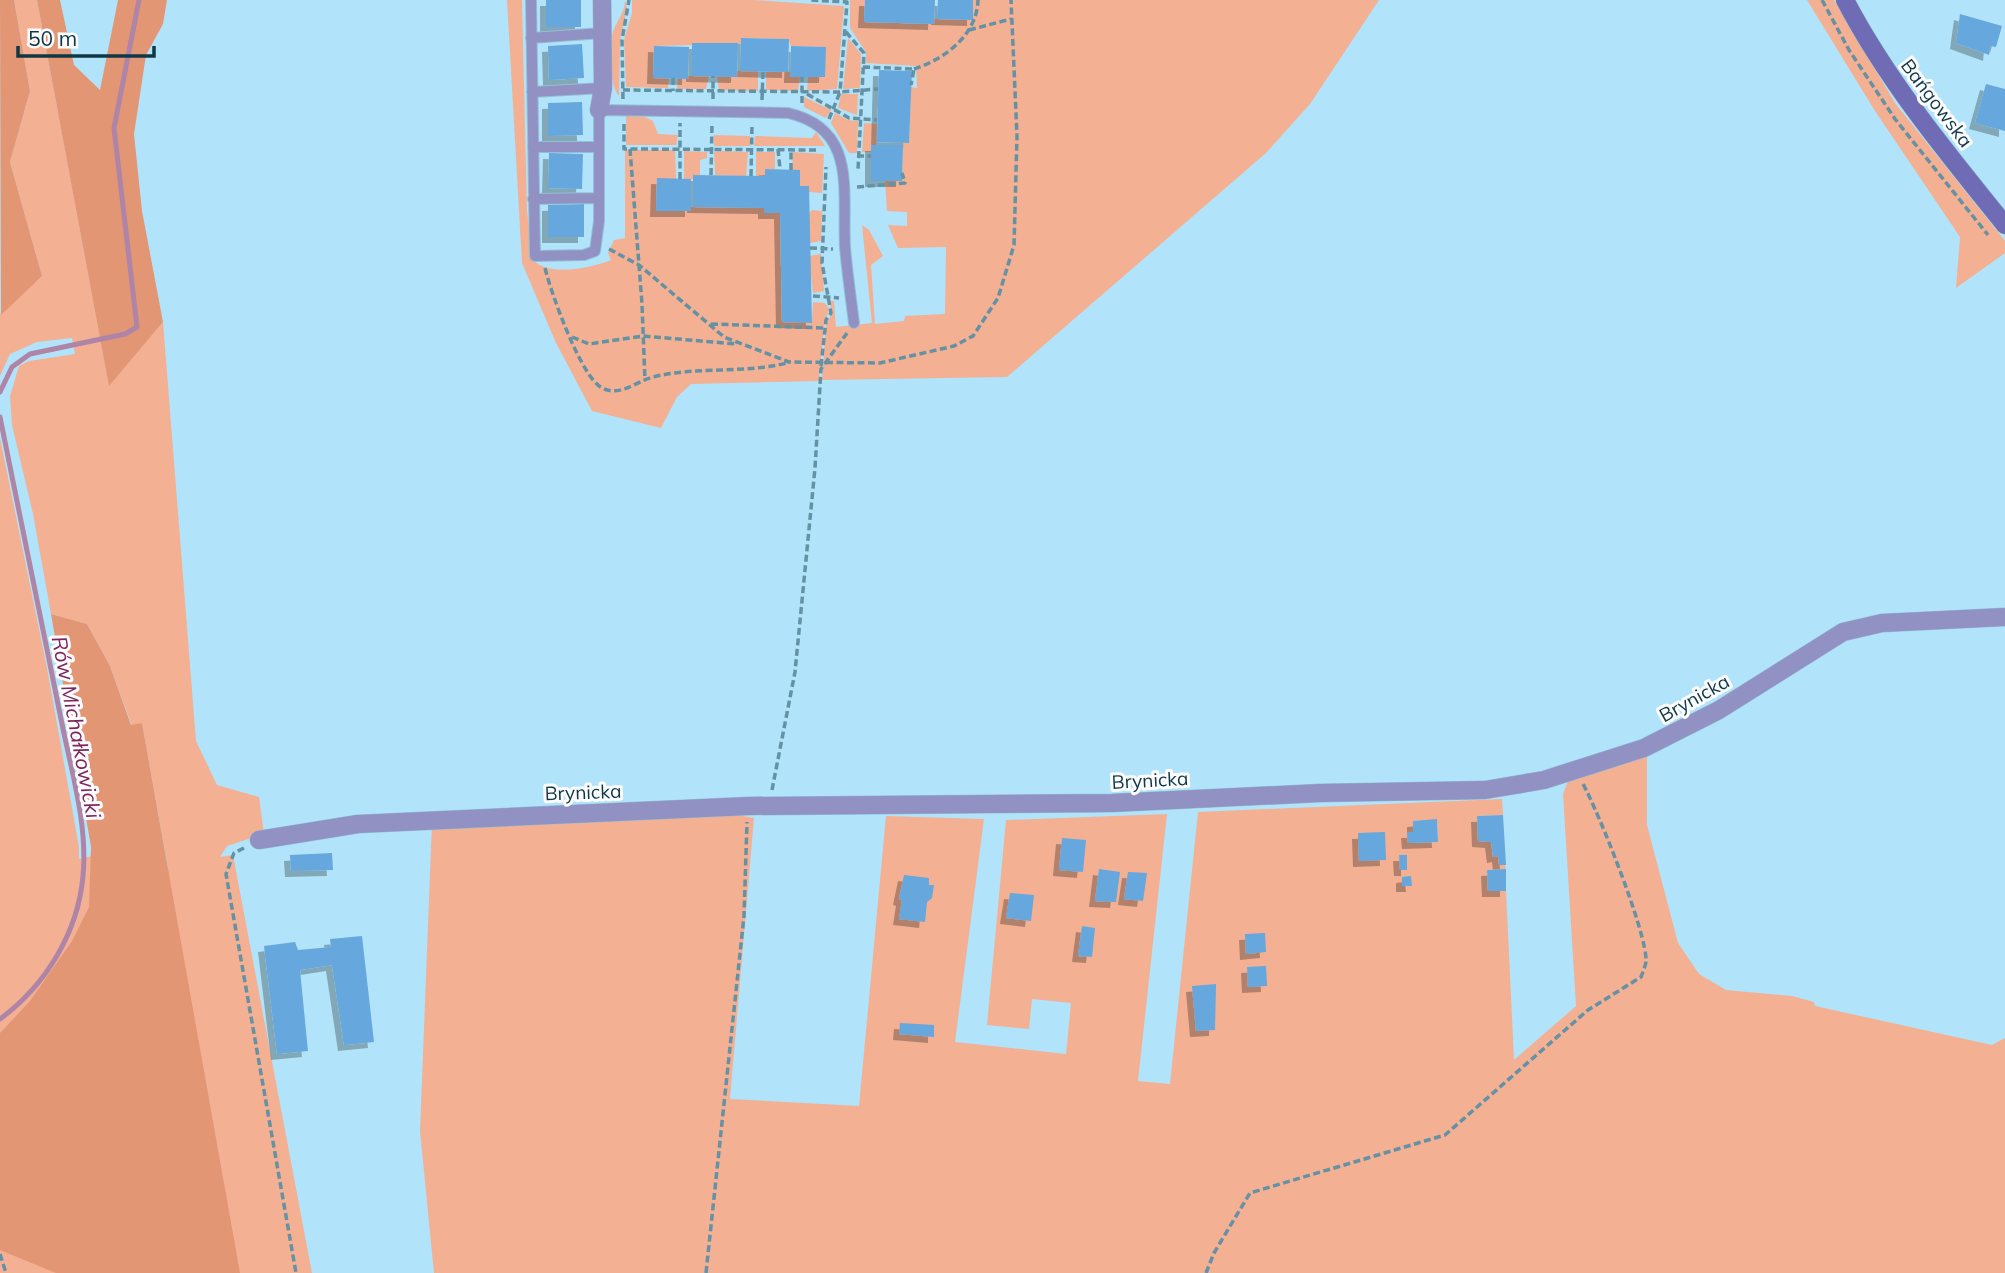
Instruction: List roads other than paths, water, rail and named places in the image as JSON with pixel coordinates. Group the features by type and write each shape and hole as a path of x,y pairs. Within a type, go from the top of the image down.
{"street":[{"path":"599,110 603,88 602,0"},
{"name":"Bańgowska","path":"1845,0 1866,39 1901,93 2005,225"},
{"name":"Brynicka","path":"259,840 358,824 748,806 1112,803 1320,793 1485,790 1544,780 1644,748 1719,710 1843,632 1882,623 2005,617"}],"lane":[{"path":"531,0 535,256 584,255 595,251 597,247 599,110 788,113 807,117 824,129 843,168 845,250 854,323"},
{"path":"531,37 602,33"},
{"path":"532,93 603,88"},
{"path":"533,147 599,146"},
{"path":"533,199 599,198"}],"waterway":[{"name":"Rów Michałkowicki","path":"0,392 12,367 30,354 125,334 137,327 114,128 139,0"},
{"name":"Rów Michałkowicki","path":"0,417 78,797 84,857 80,897 57,956 31,991 0,1019"}]}
